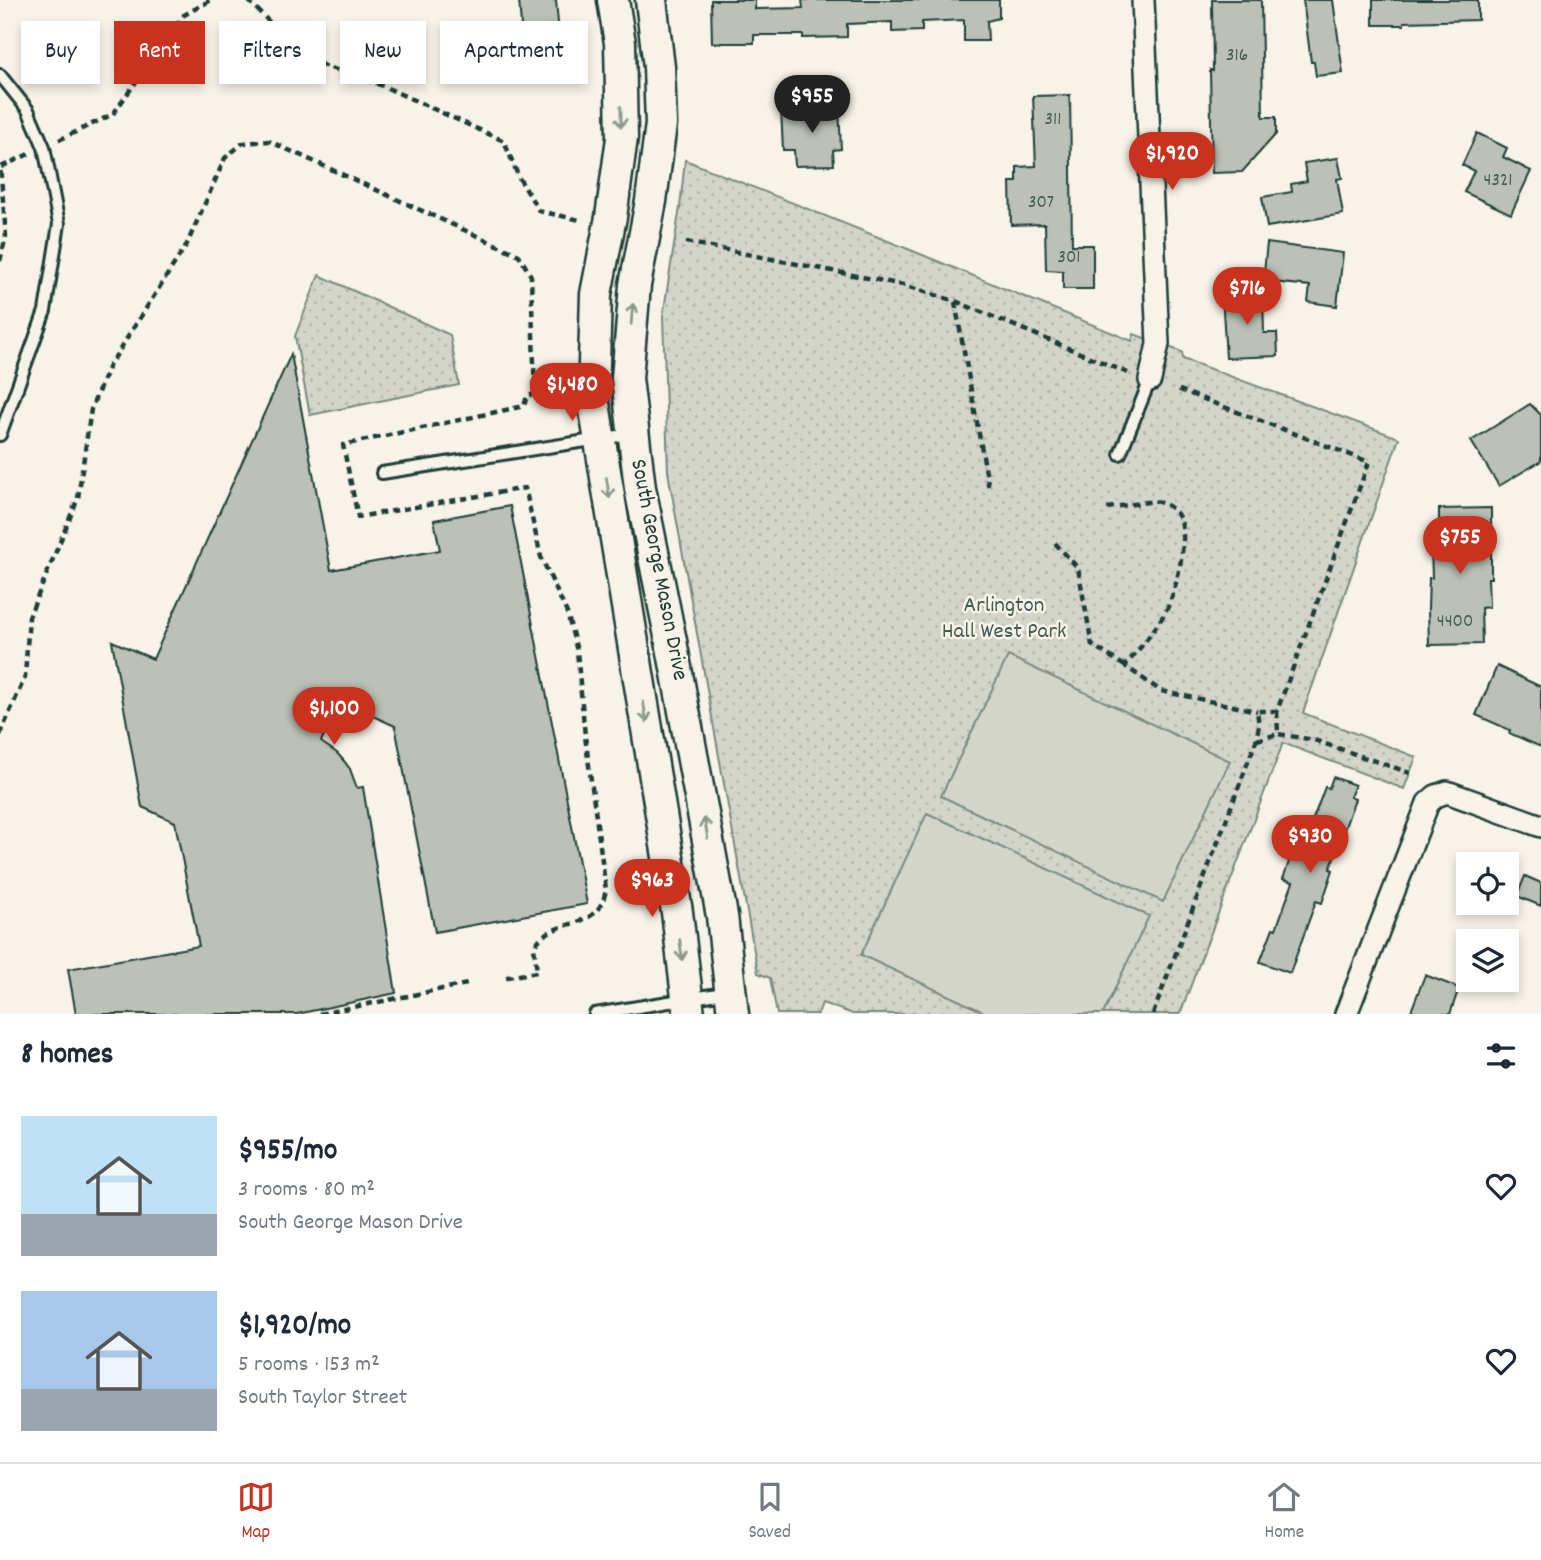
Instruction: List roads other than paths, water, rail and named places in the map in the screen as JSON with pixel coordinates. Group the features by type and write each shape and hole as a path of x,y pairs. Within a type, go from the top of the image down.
{"main road":[{"name":"South George Mason Drive","path":"613,0 620,43 622,138 611,217 596,294 593,398 673,886 688,1006"},
{"name":"South George Mason Drive","path":"651,0 662,124 635,285 627,378 640,488 722,916 732,1003"}],"street":[{"path":"1143,0 1158,344 1150,380"},
{"path":"1346,1014 1428,803 1447,792 1541,826"}],"lane":[{"path":"0,75 28,110 44,147 59,225 45,311 0,435"},
{"path":"1120,454 1150,380"},
{"path":"382,473 633,433"},
{"path":"595,1014 732,1003"}],"park label":[{"name":"Arlington Hall West Park","path":"1004,619"}]}
